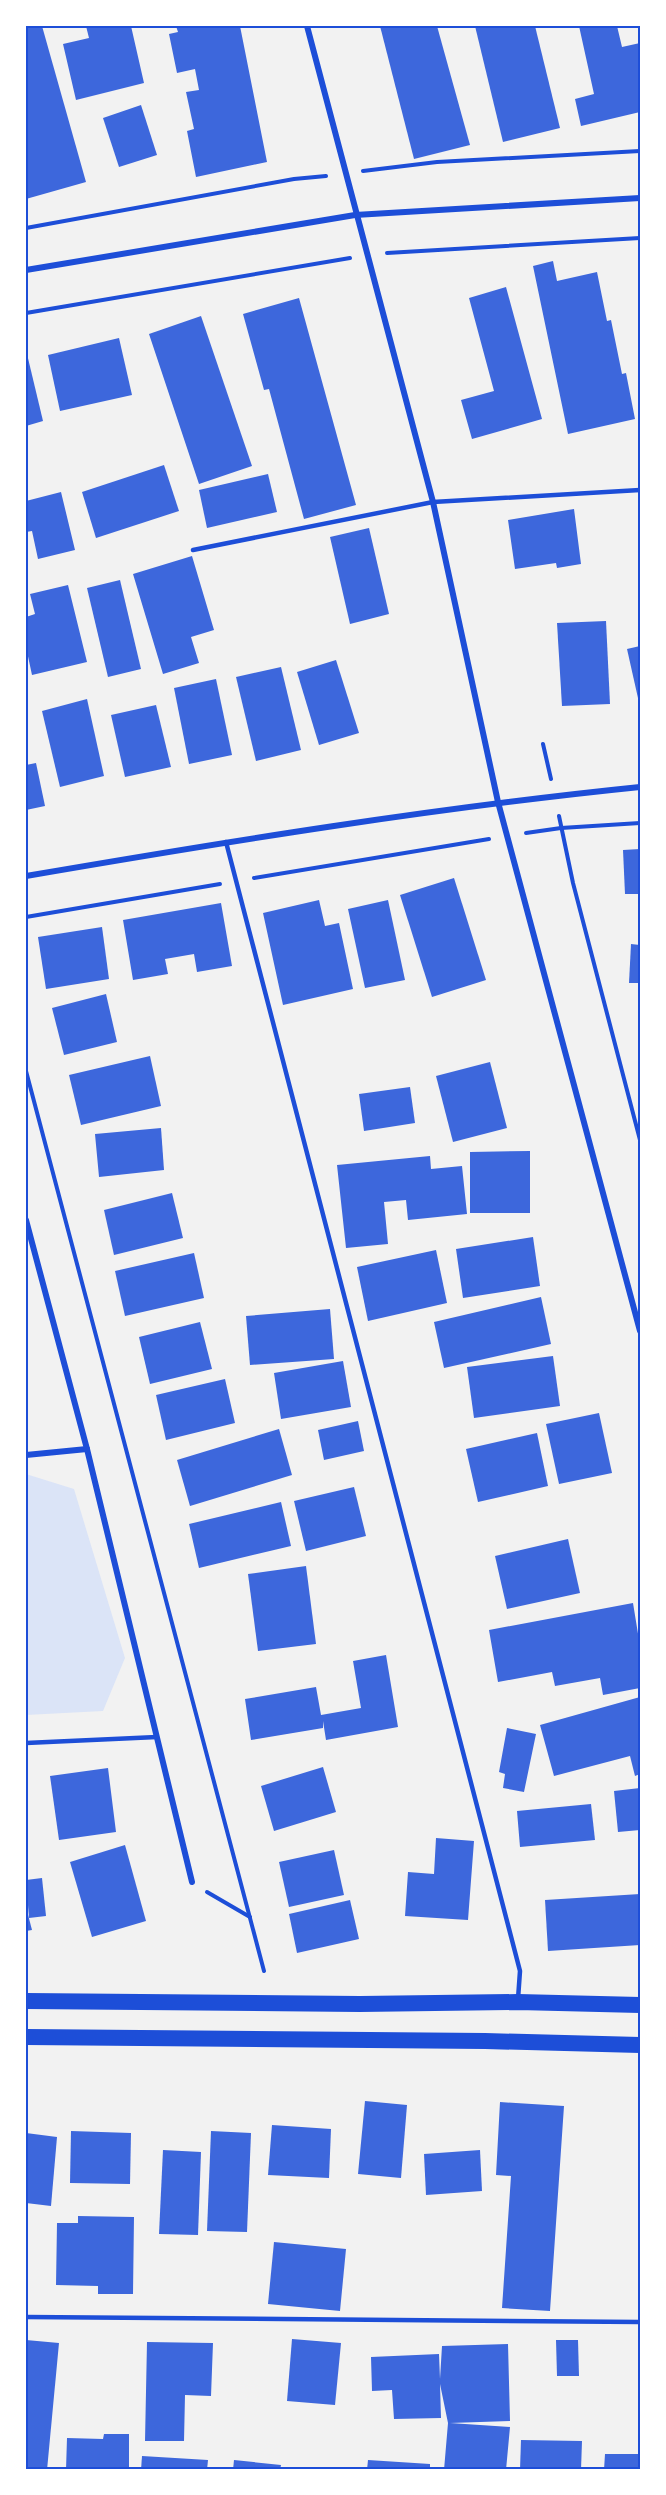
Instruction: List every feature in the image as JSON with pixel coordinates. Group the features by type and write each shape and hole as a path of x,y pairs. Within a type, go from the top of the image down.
{"highway":[{"path":"26,2001 360,2004 518,2002 640,2005"},
{"path":"26,2037 640,2044"}],"street":[{"path":"307,26 355,215 433,502 498,802 640,1330"},
{"path":"26,270 355,215 640,198"},
{"path":"26,876 226,842 498,802 640,787"},
{"path":"26,1220 87,1449 192,1882"},
{"path":"26,1455 87,1449"}],"lane":[{"path":"193,550 433,502 640,490"},
{"path":"226,842 520,1971 518,2002"},
{"path":"26,1743 158,1737"},
{"path":"26,2317 640,2322"}],"path":[{"path":"26,313 392,252 640,238"},
{"path":"543,744 573,883 640,1140"},
{"path":"26,917 508,836 561,828 640,823"},
{"path":"26,1071 264,1971"},
{"path":"192,1882 250,1918"}],"shaded area":[{"path":"26,1474 74,1489 125,1658 103,1711 26,1715"}],"building":[{"path":"26,26 42,26 86,182 26,199"},
{"path":"86,26 131,26 144,83 76,100 63,44 89,38"},
{"path":"176,26 240,26 267,162 196,177 187,131 194,129 186,92 199,90 195,69 177,73 169,34 178,32"},
{"path":"380,26 437,26 470,145 414,159"},
{"path":"475,26 535,26 560,128 503,142"},
{"path":"579,26 617,26 622,47 640,43 640,112 581,126 575,99 594,94"},
{"path":"141,105 157,155 119,167 103,118"},
{"path":"553,261 557,281 597,272 607,321 611,320 622,374 626,373 635,419 568,434 533,266"},
{"path":"506,287 542,419 472,439 461,400 494,391 469,298"},
{"path":"299,298 356,505 304,519 269,389 264,390 243,314"},
{"path":"201,316 252,466 199,484 149,334"},
{"path":"119,338 132,395 60,411 48,355"},
{"path":"26,354 43,421 26,426"},
{"path":"164,465 179,511 96,538 82,492"},
{"path":"268,474 277,512 207,528 199,490"},
{"path":"61,492 75,550 38,559 32,531 26,532 26,501"},
{"path":"574,509 581,564 557,568 556,563 515,569 508,520"},
{"path":"369,528 389,614 350,624 330,537"},
{"path":"192,556 214,630 191,637 199,663 163,674 133,574"},
{"path":"120,580 141,669 108,677 87,588"},
{"path":"68,585 87,662 32,675 26,647 26,617 35,614 30,594"},
{"path":"606,621 610,704 562,706 557,623"},
{"path":"640,646 640,707 627,649"},
{"path":"336,660 359,733 319,745 297,672"},
{"path":"281,667 301,750 256,761 236,677"},
{"path":"216,679 232,755 189,764 174,688"},
{"path":"87,699 104,776 60,787 42,711"},
{"path":"156,705 171,767 125,777 111,715"},
{"path":"36,763 45,806 26,810 26,765"},
{"path":"640,849 640,894 625,894 623,850"},
{"path":"454,878 486,980 432,997 400,895"},
{"path":"319,900 325,926 339,923 353,989 283,1005 263,913"},
{"path":"388,900 405,980 365,988 348,909"},
{"path":"221,903 232,966 197,972 194,954 165,959 168,974 133,980 123,920"},
{"path":"102,927 109,979 46,989 38,937"},
{"path":"631,944 640,945 640,983 629,983"},
{"path":"106,994 117,1042 64,1055 52,1008"},
{"path":"150,1056 161,1106 81,1125 69,1075"},
{"path":"490,1062 507,1128 453,1142 436,1076"},
{"path":"410,1087 415,1123 364,1131 359,1094"},
{"path":"161,1128 164,1170 99,1177 95,1134"},
{"path":"530,1151 530,1213 470,1213 470,1152"},
{"path":"430,1156 431,1169 462,1166 467,1214 408,1220 406,1200 384,1202 388,1244 346,1248 337,1165"},
{"path":"172,1193 183,1238 114,1255 104,1210"},
{"path":"533,1237 540,1286 463,1298 456,1249"},
{"path":"436,1250 447,1303 368,1321 357,1267"},
{"path":"194,1253 204,1298 125,1316 115,1271"},
{"path":"541,1297 551,1344 444,1368 434,1322"},
{"path":"330,1309 334,1359 250,1365 246,1316"},
{"path":"200,1322 212,1369 150,1384 139,1337"},
{"path":"553,1356 560,1406 474,1418 467,1367"},
{"path":"343,1361 351,1407 281,1419 274,1373"},
{"path":"225,1379 235,1423 166,1440 156,1395"},
{"path":"599,1413 612,1473 559,1484 546,1424"},
{"path":"358,1421 364,1451 324,1460 318,1430"},
{"path":"279,1429 292,1475 190,1506 177,1460"},
{"path":"537,1433 548,1486 478,1502 466,1449"},
{"path":"354,1487 366,1536 306,1551 294,1501"},
{"path":"281,1502 291,1546 199,1568 189,1524"},
{"path":"568,1539 580,1593 507,1609 495,1556"},
{"path":"306,1566 316,1644 258,1651 248,1574"},
{"path":"633,1603 640,1646 640,1688 603,1695 600,1678 555,1686 552,1672 498,1682 489,1630"},
{"path":"386,1655 398,1727 326,1740 323,1721 323,1728 251,1740 245,1699 316,1687 321,1715 361,1708 353,1661"},
{"path":"640,1697 640,1774 635,1776 630,1756 554,1776 540,1725"},
{"path":"507,1728 536,1734 524,1792 503,1788 505,1774 499,1772"},
{"path":"323,1767 336,1812 274,1831 261,1786"},
{"path":"108,1768 116,1832 59,1840 50,1776"},
{"path":"640,1788 640,1830 618,1832 614,1791"},
{"path":"591,1804 595,1840 520,1847 517,1811"},
{"path":"436,1838 474,1841 468,1920 405,1916 408,1872 434,1874"},
{"path":"125,1845 146,1921 92,1937 70,1862"},
{"path":"334,1850 344,1895 289,1907 279,1862"},
{"path":"42,1878 46,1916 29,1918 26,1880"},
{"path":"640,1894 640,1945 548,1951 545,1900"},
{"path":"350,1900 359,1939 297,1953 289,1914"},
{"path":"26,1907 32,1930 26,1931"},
{"path":"365,2101 407,2105 401,2178 358,2174"},
{"path":"500,2102 564,2106 550,2311 502,2308 511,2176 496,2175"},
{"path":"272,2125 331,2129 329,2178 268,2175"},
{"path":"71,2131 131,2133 130,2184 70,2183"},
{"path":"211,2131 251,2133 247,2232 207,2231"},
{"path":"26,2133 57,2137 51,2206 26,2203"},
{"path":"163,2150 201,2152 198,2235 159,2234"},
{"path":"480,2150 482,2191 426,2195 424,2154"},
{"path":"78,2216 134,2217 133,2294 98,2294 98,2286 56,2285 57,2223 78,2223"},
{"path":"274,2242 346,2249 340,2311 268,2304"},
{"path":"292,2339 341,2343 335,2405 287,2401"},
{"path":"26,2340 59,2343 47,2470 26,2470"},
{"path":"556,2340 578,2340 579,2376 557,2376"},
{"path":"147,2342 213,2343 211,2396 185,2395 184,2441 145,2441"},
{"path":"508,2344 510,2421 450,2423 510,2427 506,2470 444,2470 448,2423 440,2384 441,2418 394,2419 392,2390 372,2391 371,2357 439,2354 440,2379 442,2346"},
{"path":"104,2434 129,2434 129,2470 66,2470 67,2438 103,2439"},
{"path":"521,2440 582,2441 581,2470 520,2470"},
{"path":"605,2454 640,2454 640,2470 604,2470"},
{"path":"142,2456 208,2460 207,2470 141,2470"},
{"path":"234,2460 281,2465 280,2470 233,2470"},
{"path":"368,2460 430,2464 430,2470 367,2470"}]}
